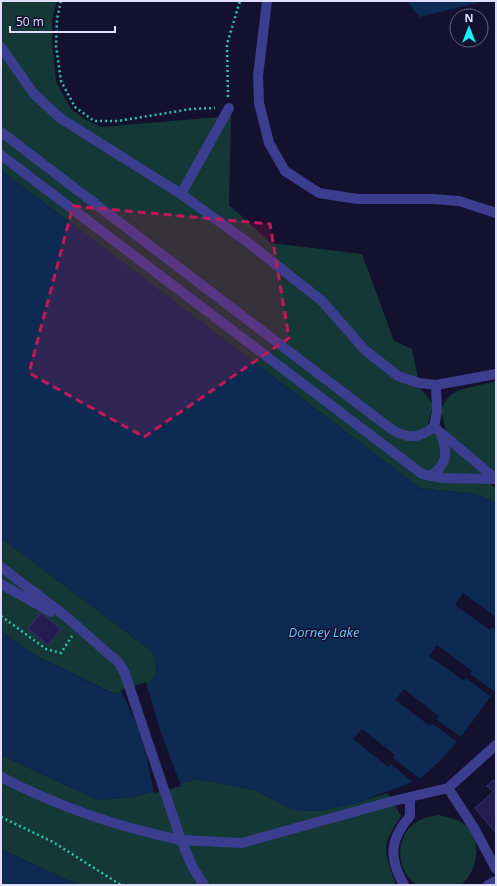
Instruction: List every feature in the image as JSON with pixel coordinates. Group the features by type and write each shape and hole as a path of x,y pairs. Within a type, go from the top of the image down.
{"street":[{"path":"267,1 258,76 259,102 269,143 285,171 319,193 357,199 433,199 459,201 496,213"},
{"path":"1,47 34,94 60,118 181,194 250,244 322,301 365,350 398,376 419,383 436,385 496,374"},
{"path":"181,194 229,108"},
{"path":"1,132 391,430 404,436 424,435 438,430"},
{"path":"1,155 387,449 422,474 443,478 496,479 438,430"},
{"path":"430,476 441,469 445,460 445,447 438,430 436,385"},
{"path":"1,567 78,627 119,663 125,674 171,806 181,840 193,868 204,885"},
{"path":"1,584 78,627"},
{"path":"1,777 55,801 116,824 181,840 242,843 393,801 448,788 496,745"},
{"path":"448,788 474,828 496,869"},
{"path":"404,885 395,862 392,848 398,829 410,816 410,798"},
{"path":"488,885 496,881"}],"path":[{"path":"60,1 57,19 56,46 61,81 75,107 94,121 118,121 190,109 229,108 228,44 239,1"},
{"path":"1,616 46,649 61,653 73,635 79,639"},
{"path":"1,817 53,842 121,885"}],"highlighted area":[{"path":"73,206 270,224 289,338 144,437 29,373"}],"green space":[{"path":"1,1 57,1 52,19 52,42 56,82 71,109 86,120 101,127 231,116 229,205 271,243 362,254 394,341 412,349 420,388 432,403 428,423 485,475 490,484 496,488 496,503 476,494 420,488 1,170"},
{"path":"496,381 496,475 446,431 441,412 444,403 450,395 459,390"},
{"path":"1,538 150,650 154,656 157,672 150,683 115,694 34,655 1,631"},
{"path":"1,755 98,800 132,797 197,779 255,790 293,810 319,811 356,803 388,793 401,816 390,835 386,849 396,885 78,885 1,849"},
{"path":"439,815 457,820 466,826 472,833 476,851 475,861 472,870 461,885 417,885 405,872 400,854 401,846 408,829 415,823"}],"water":[{"path":"407,1 486,1 457,8 449,8 449,10 419,17"},
{"name":"Dorney Lake","path":"1,170 420,488 476,494 496,503 496,689 457,742 440,761 423,776 413,782 356,803 319,811 293,810 255,790 197,779 132,797 98,800 1,755 1,631 34,655 114,694 150,683 157,672 154,656 150,650 1,538"},
{"path":"1,849 78,885 1,885"}],"pier":[{"path":"463,593 496,617 496,630 492,627 490,630 455,605"},
{"path":"437,645 472,671 470,674 494,691 490,696 466,678 464,681 429,656"},
{"path":"146,682 160,730 181,786 154,793 146,754 137,726 121,690"},
{"path":"404,689 439,716 436,719 461,737 457,742 433,724 430,726 395,700"},
{"path":"362,729 395,755 393,758 419,778 413,782 391,764 388,767 353,739"}],"building":[{"path":"41,613 61,629 48,645 28,629"},
{"path":"493,780 496,781 496,833 475,808 493,792 487,786"}]}
